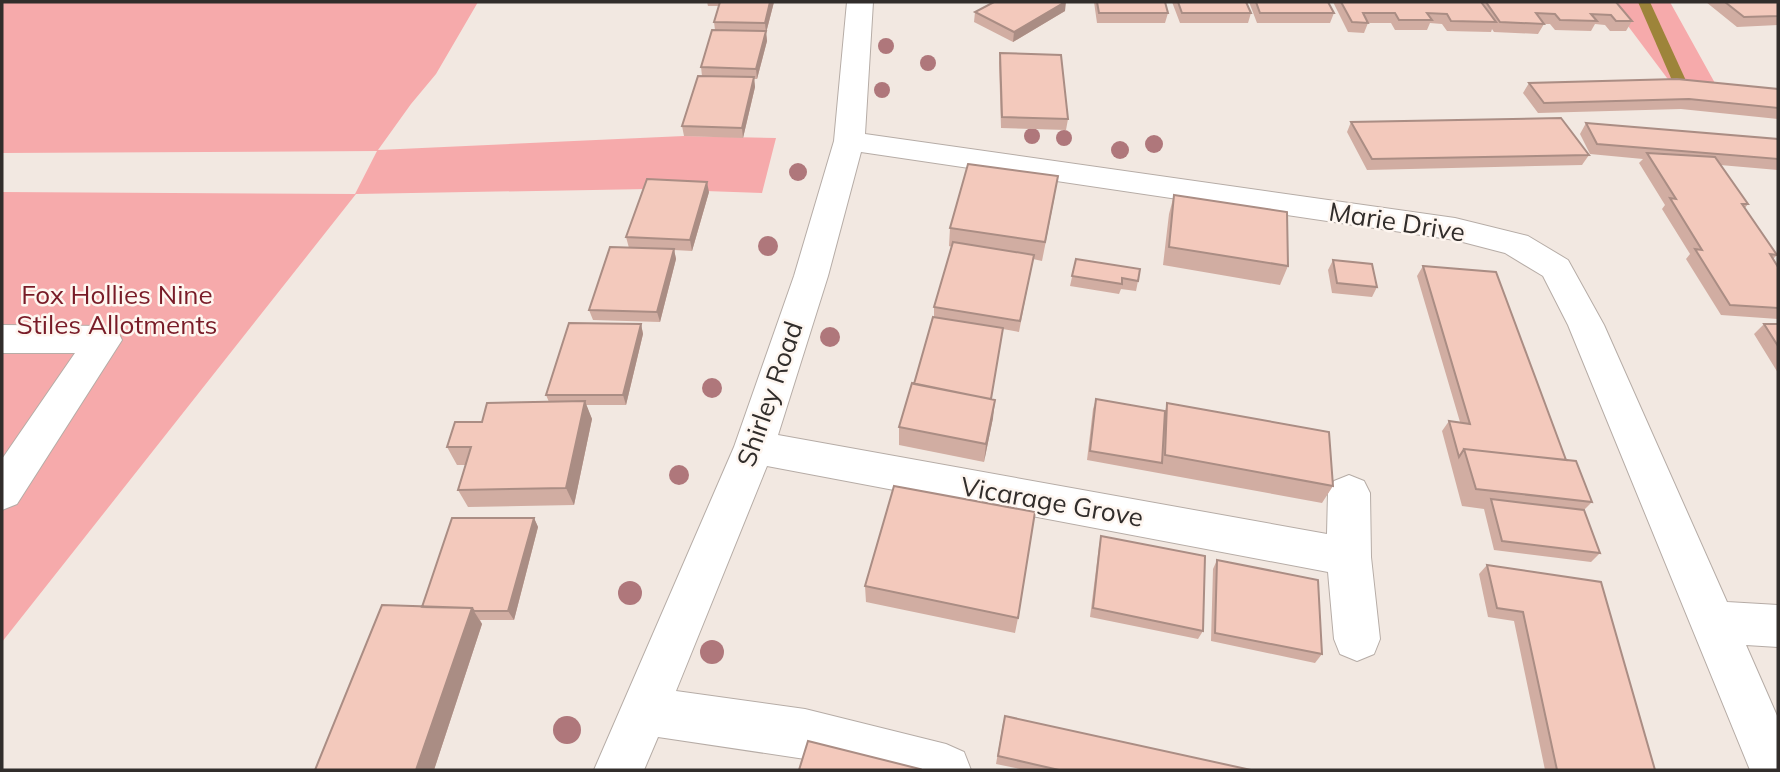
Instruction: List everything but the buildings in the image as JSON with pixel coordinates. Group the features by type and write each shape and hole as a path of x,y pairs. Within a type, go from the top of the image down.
{"street":[{"name":"Shirley Road","path":"620,770 754,447 811,276 849,141 860,2"},
{"name":"Marie Drive","path":"849,141 1455,229 1516,244 1556,268 1586,324 1775,770"},
{"path":"2,339 104,340 2,492"},
{"name":"Vicarage Grove","path":"754,447 1349,557"},
{"path":"1349,493 1349,557 1357,639"},
{"path":"1711,622 1778,626"},
{"path":"644,710 804,734 946,770"}],"green space":[{"name":"Fox Hollies Nine Stiles Allotments","path":"2,2 478,2 436,74 378,150 684,136 776,138 762,193 649,189 356,194 2,642 2,192 355,194 377,151 2,153"},
{"path":"1610,2 1670,2 1721,94 1676,90"}],"waterway":[{"path":"1644,2 1681,85"}]}
